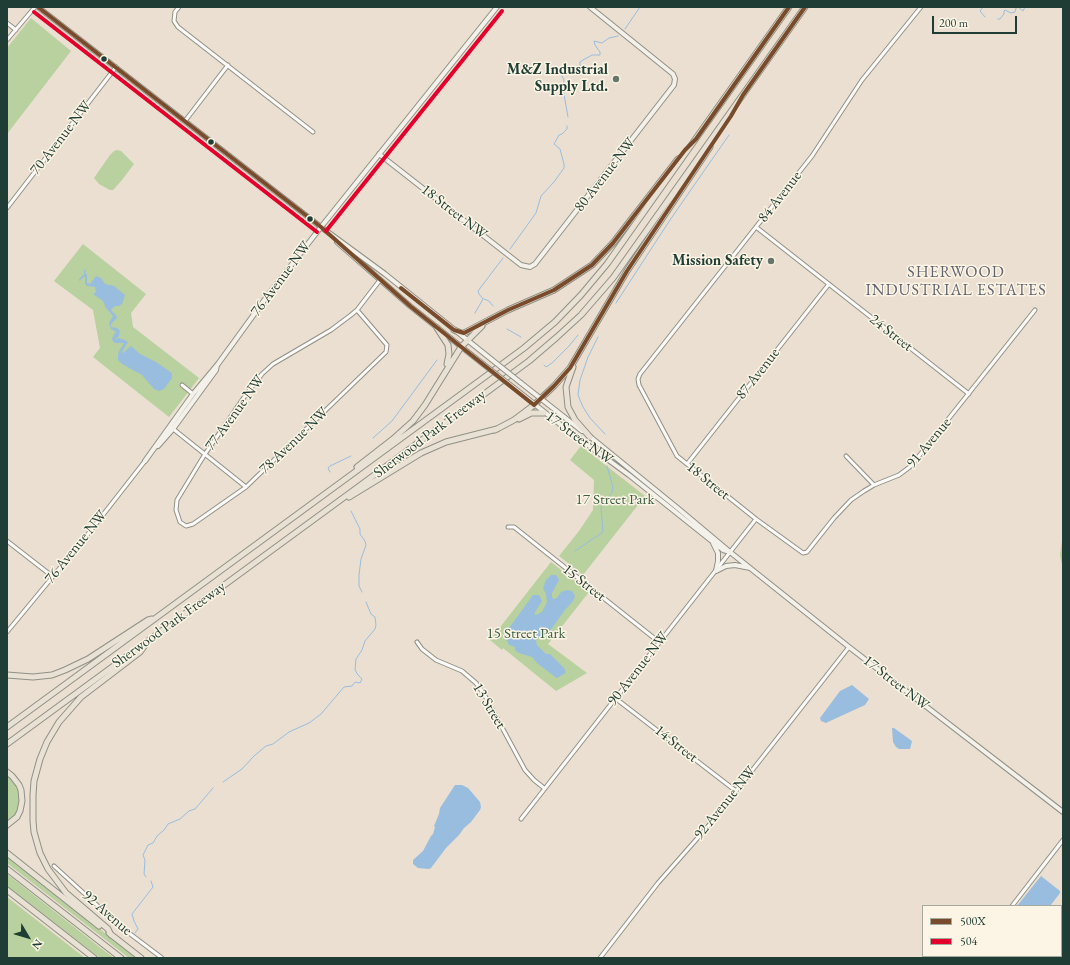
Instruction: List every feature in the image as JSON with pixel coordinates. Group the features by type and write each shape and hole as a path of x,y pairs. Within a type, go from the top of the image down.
{"highway":[{"name":"Sherwood Park Freeway","path":"7,728 513,356 564,313 607,264 789,7"},
{"name":"Sherwood Park Freeway","path":"7,744 529,360 581,315 618,272 804,8"},
{"path":"495,430 514,420 534,405 560,380 577,357 627,271 731,116 743,95"},
{"path":"454,330 464,333 508,310 554,290 592,265 613,243 685,150 696,139"},
{"path":"328,492 341,479 393,439 413,421 461,347 490,319"},
{"path":"437,328 446,340 449,350 448,361 440,380"},
{"path":"577,357 566,387 566,400 572,416 590,437"},
{"path":"332,505 356,493 421,453 446,442 505,427 531,413 544,413"},
{"path":"7,675 42,677 65,670 88,659 148,620 157,617"},
{"path":"112,935 108,929 59,885 44,862 37,842 33,821 34,781 45,746 52,732 64,716 82,698 140,652 151,638"},
{"path":"7,772 19,785 22,801 20,811 17,816 7,825"},
{"path":"7,853 141,958"},
{"path":"7,869 121,958"},
{"path":"7,890 94,958"}],"main road":[{"name":"17 Street NW","path":"38,7 321,227 385,274 675,505 730,552 849,647 1063,812"},
{"name":"76 Avenue NW","path":"171,427 193,394 218,364 268,295 496,7"},
{"name":"80 Avenue NW","path":"530,267 535,264 674,85 675,79 673,74 590,7"},
{"name":"18 Street NW","path":"380,154 521,265 530,267"},
{"name":"17 Street NW","path":"321,227 380,280 437,328 544,413 625,472 723,550 730,552"},
{"name":"76 Avenue NW","path":"145,461 216,370 218,364"},
{"path":"713,542 718,553 716,571"},
{"path":"716,571 726,566 735,565 751,569"}],"street":[{"path":"7,40 35,7"},
{"path":"179,7 175,12 174,21 178,27 313,132"},
{"name":"84 Avenue","path":"639,385 638,379 640,374 812,156 862,80 921,7"},
{"path":"7,23 16,30"},
{"path":"185,121 228,65"},
{"name":"70 Avenue NW","path":"7,208 116,67"},
{"name":"24 Street","path":"756,227 969,394"},
{"name":"77 Avenue NW","path":"192,525 186,526 180,522 176,510 177,500 205,454 247,393 262,374 273,364 331,330 357,310 380,280"},
{"name":"87 Avenue","path":"687,464 829,284"},
{"name":"78 Avenue NW","path":"192,525 246,487 386,352 388,347 386,343 357,310"},
{"name":"91 Avenue","path":"803,553 807,552 843,508 864,491 899,476 912,466 1035,310"},
{"path":"182,385 193,394"},
{"name":"18 Street","path":"639,385 677,456 756,519 803,553"},
{"path":"171,427 246,487"},
{"path":"846,456 874,486"},
{"name":"76 Avenue NW","path":"7,632 88,534 145,461"},
{"name":"90 Avenue NW","path":"521,819 756,519"},
{"name":"15 Street","path":"508,527 514,527 659,642"},
{"path":"7,541 52,576"},
{"name":"13 Street","path":"418,642 422,650 436,660 462,671 476,682 525,770 544,788"},
{"name":"92 Avenue NW","path":"600,958 658,883 710,824 849,647"},
{"name":"14 Street","path":"615,698 736,791"},
{"path":"1013,905 1063,840"},
{"name":"92 Avenue","path":"54,866 120,927 162,958"}],"green space":[{"path":"31,18 71,51 7,134 7,48"},
{"path":"117,150 121,151 134,164 113,190 110,190 99,184 94,178 110,155"},
{"path":"83,244 146,294 131,313 133,327 199,378 169,417 93,357 100,348 93,310 54,281"},
{"name":"17 Street Park","path":"581,446 645,496 583,575 559,556 579,531 593,510 594,480 570,460"},
{"path":"1063,534 1063,570 1060,555"},
{"name":"15 Street Park","path":"551,562 589,592 548,644 587,673 556,691 503,648 502,650 490,640"},
{"path":"7,775 13,779 18,786 21,799 17,813 7,823"},
{"path":"7,856 136,958 129,958 7,863"},
{"path":"7,874 114,958 100,958 7,886"},
{"path":"7,897 85,958 7,958"}],"water":[{"path":"86,269 85,273 87,275 87,283 90,284 96,276 101,278 105,284 114,286 125,295 122,304 115,306 111,310 117,318 111,324 111,327 117,328 120,331 119,336 115,340 119,338 128,342 122,352 123,353 131,346 140,354 156,362 172,373 172,378 164,389 159,391 154,389 142,375 122,364 118,360 119,351 124,343 115,343 112,340 116,332 111,329 109,323 113,316 106,308 103,301 93,294 96,292 95,287 87,286 85,284 85,276 79,281 84,274 84,270"},
{"path":"551,575 556,575 559,580 552,593 553,599 557,598 561,592 567,590 572,591 575,596 573,601 550,631 539,637 536,641 537,645 546,654 550,654 564,668 566,672 557,678 538,664 532,657 519,653 515,650 515,647 509,645 504,635 533,595 539,595 542,601 534,614 536,615 542,612 547,602 546,594 543,588 546,580"},
{"path":"852,685 869,699 865,705 826,723 821,721 820,718 840,691"},
{"path":"892,728 912,741 910,749 899,749 896,747 893,742"},
{"path":"455,785 462,785 468,788 480,802 480,810 471,822 446,848 431,868 418,868 413,864 413,860 423,851 433,834 440,808"},
{"path":"1041,876 1060,891 1051,905 1018,905"}],"waterway":[{"path":"625,29 640,7"},
{"path":"983,7 980,11 985,17"},
{"path":"998,19 1000,19 1004,14 1005,10 1011,13 1015,12 1016,8 1018,7 1023,11 1025,7"},
{"path":"568,117 563,89 564,80 562,76 564,72 567,69 576,72 580,69 580,62 592,55 600,55 594,41 602,43 609,38 618,36"},
{"path":"510,249 536,213 541,196 564,168 560,149 554,144 559,135 567,129 567,126"},
{"path":"616,303 670,220 729,135"},
{"path":"475,313 483,299 478,291 503,258"},
{"path":"484,299 489,301 493,306"},
{"path":"507,329 521,337"},
{"path":"544,365 546,367 552,363 578,335"},
{"path":"598,337 588,357 580,380 578,395 590,418 605,434"},
{"path":"373,438 392,421 437,360"},
{"path":"330,472 328,468 330,466 351,456"},
{"path":"575,551 603,532 601,507 612,492 613,487 607,466"},
{"path":"351,511 366,545 361,559 359,575 359,586 362,592"},
{"path":"223,782 242,769 266,746 273,744 289,732 309,723 321,714 344,687 352,686 355,682 360,683 362,679 355,670 356,659 362,650 365,641 375,629 376,625 375,617 371,614 366,602"},
{"path":"146,877 144,874 145,860 143,855 148,845 153,843 168,824 180,819 189,811 195,809 213,788"},
{"path":"135,933 138,929 132,914 153,887 151,881"}],"transit line":[{"name":"500X","path":"38,7 321,227 410,306 534,405 570,368 627,271 731,116 743,95 805,7"},
{"name":"500X","path":"401,288 454,330 464,333 508,310 554,290 592,265 613,243 685,150 696,139 789,7"},
{"name":"504","path":"326,231 502,11"},
{"name":"504","path":"34,12 317,232"}],"place":[{"name":"M&Z Industrial Supply Ltd.","path":"616,79"},
{"name":"Mission Safety","path":"771,261"}],"district":[{"name":"SHERWOOD INDUSTRIAL ESTATES","path":"956,282"}]}
